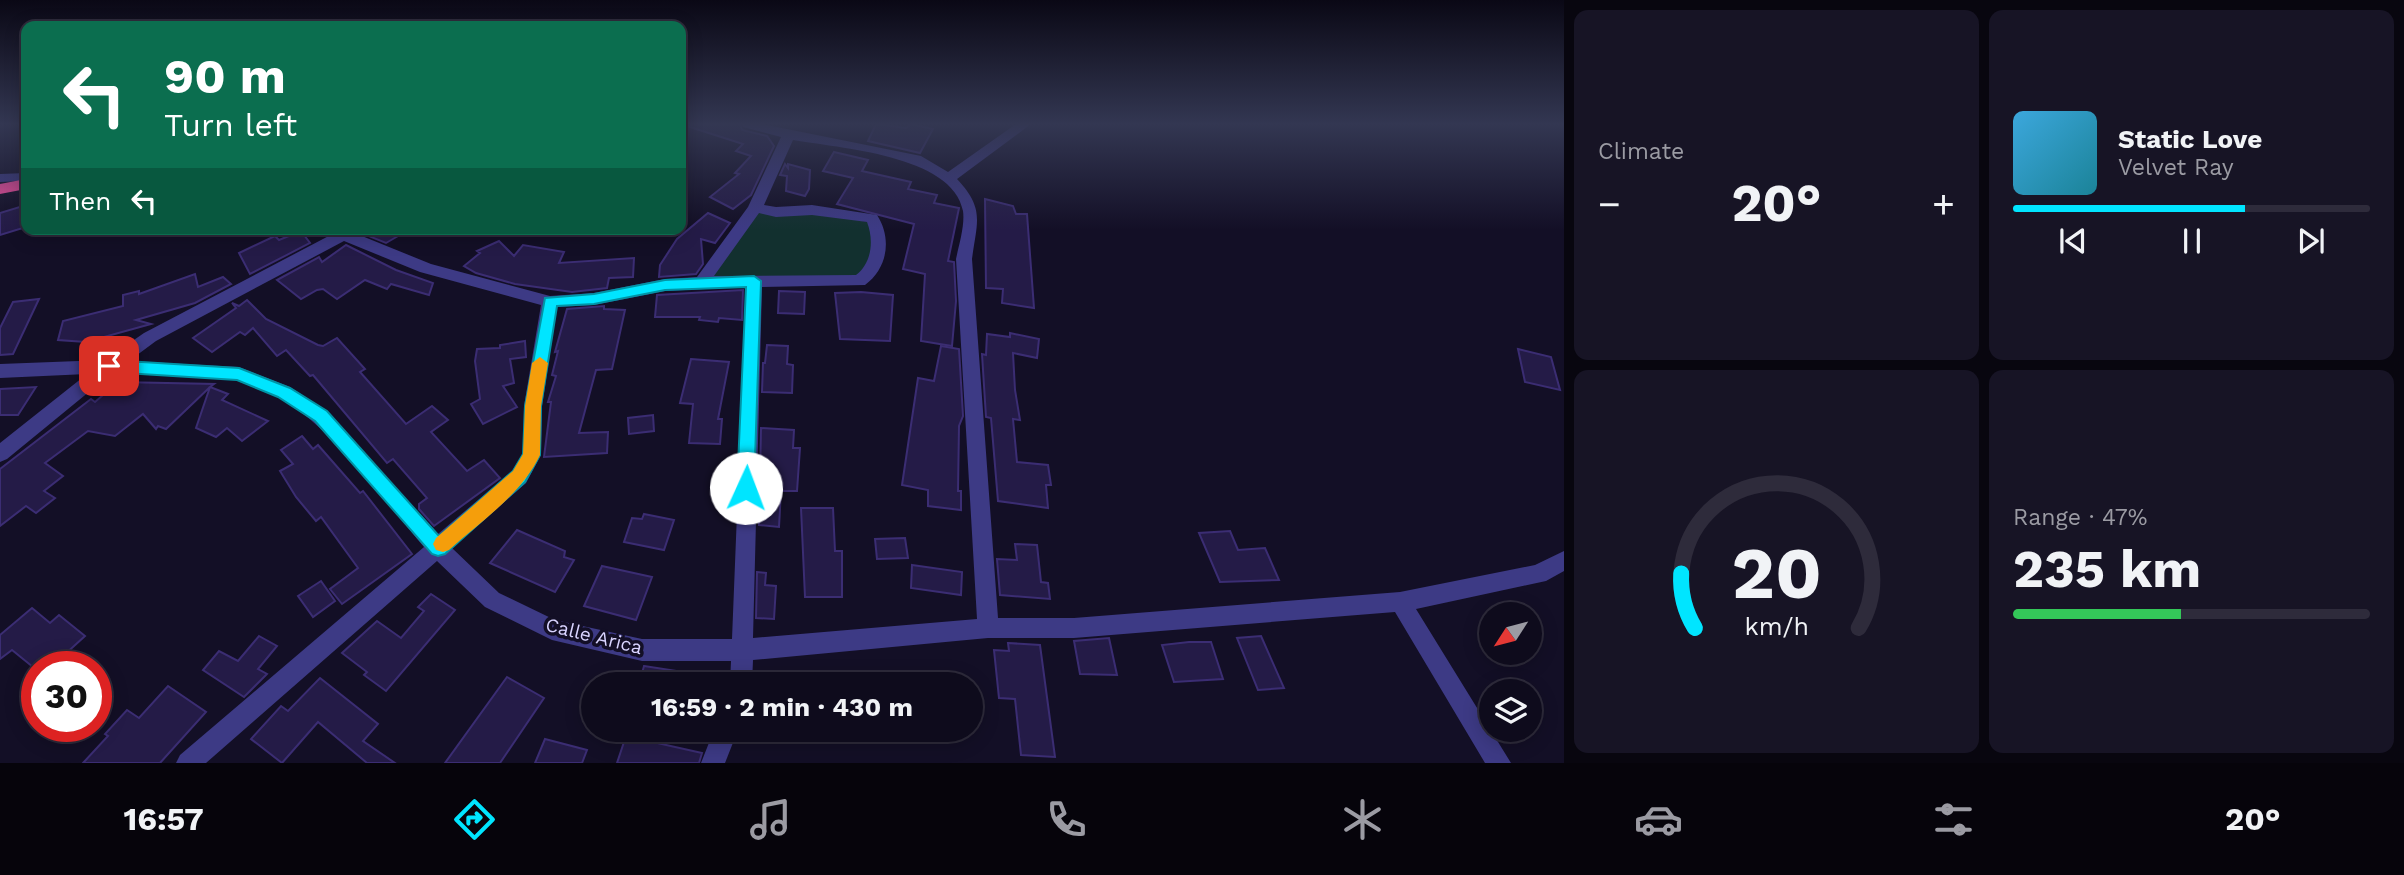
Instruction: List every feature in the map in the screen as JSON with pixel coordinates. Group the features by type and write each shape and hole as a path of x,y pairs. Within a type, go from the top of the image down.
{"highway":[{"path":"0,189 21,185"}],"street":[{"path":"702,282 755,208 778,160"},
{"path":"917,160 949,178 960,189 971,213 964,259 988,628"},
{"path":"949,178 975,160"},
{"path":"0,178 21,177"},
{"path":"355,235 426,268 550,302 594,299 665,285 702,282 859,281 869,275 876,264 878,228 872,218 812,210 776,212 755,208"},
{"path":"0,454 109,366 150,337 343,235"},
{"path":"741,672 754,281"},
{"path":"188,763 519,477 532,455 533,406 550,302"},
{"name":"Calle Arica","path":"0,371 109,366 239,374 284,392 321,416 438,548 492,600 552,630 642,650 741,650 988,628 1074,628 1400,602 1539,574 1564,560"},
{"path":"1400,602 1499,763"},
{"path":"713,763 721,742"}],"green space":[{"path":"755,208 812,210 876,224 869,275 702,282"}],"building":[{"path":"748,160 768,160 751,195 733,209 710,197 739,174 735,173"},
{"path":"830,160 868,160 862,171 911,182 908,189 937,195 934,203 959,208 948,261 954,262 956,301 952,346 921,341 925,274 903,269 914,224 837,204 853,178 823,171"},
{"path":"785,164 788,168 788,164 810,170 809,189 805,196 786,191 787,176 780,175"},
{"path":"985,199 1013,206 1016,214 1027,214 1034,308 1002,303 1003,289 986,288"},
{"path":"21,207 21,229 0,235 0,213"},
{"path":"708,213 730,223 715,243 701,239 703,264 696,274 659,277 660,265 677,239 686,235 686,231"},
{"path":"291,235 304,235 310,243 250,274 239,253 275,236 279,240"},
{"path":"366,235 400,235 386,243"},
{"path":"499,241 514,256 523,245 564,252 559,263 634,258 633,277 609,278 607,288 572,292 515,284 476,273 464,266 480,253 477,251"},
{"path":"346,245 396,270 433,283 429,295 391,284 387,289 365,280 337,299 323,289 301,299 277,280 319,257 322,262"},
{"path":"195,274 198,287 223,277 231,284 195,303 136,320 151,324 86,342 58,340 63,321 123,306 123,295 139,291 139,294"},
{"path":"743,290 742,320 719,318 718,322 699,320 700,317 655,317 657,295"},
{"path":"779,291 805,292 804,314 778,313"},
{"path":"835,293 893,295 890,341 840,339"},
{"path":"39,299 13,354 0,355 0,328 13,302"},
{"path":"247,300 266,319 318,345 323,346 337,338 365,369 360,372 406,424 432,406 448,420 431,432 467,471 484,460 500,478 434,526 419,509 419,504 427,498 393,459 387,463 313,375 310,376 286,350 277,356 253,328 245,335 240,332 212,352 193,338 236,308 232,303 239,306"},
{"path":"604,306 604,309 625,310 612,369 596,370 579,433 608,432 607,453 544,457 551,402 548,402 556,376 552,375 558,351 555,352 567,309"},
{"path":"1010,333 1039,339 1037,358 1013,353 1020,420 1013,419 1017,462 1048,465 1051,485 1046,485 1048,508 998,501 991,418 986,417 982,354 986,355 987,334 1010,337"},
{"path":"525,341 526,357 510,359 514,383 503,386 517,407 483,424 471,404 480,399 475,361 477,349 500,348 500,345"},
{"path":"767,345 788,346 787,364 793,365 792,393 762,392"},
{"path":"941,346 959,349 963,416 959,426 958,491 961,491 961,510 928,506 928,490 902,485 918,378 934,381"},
{"path":"1518,349 1551,357 1560,390 1525,382"},
{"path":"691,359 729,362 718,419 722,419 720,444 689,443 693,404 680,403"},
{"path":"118,382 214,384 166,429 158,426 156,429 143,414 115,436 88,431 45,463 63,476 44,491 55,498 36,513 26,506 0,526 0,469 91,399 95,402"},
{"path":"36,387 18,415 0,415 0,389"},
{"path":"210,387 228,394 222,400 268,421 242,441 227,428 216,437 196,428"},
{"path":"653,415 654,431 629,434 628,418"},
{"path":"761,428 794,430 793,448 800,448 797,491 781,491 779,527 759,525"},
{"path":"302,436 313,449 318,445 360,493 363,491 412,554 342,604 330,589 358,568 321,517 316,521 296,497 280,471 293,464 281,450"},
{"path":"801,508 833,508 835,551 842,551 842,597 805,597"},
{"path":"644,514 674,520 664,550 624,542 632,518 642,519"},
{"path":"517,530 565,551 564,557 574,560 555,592 490,563"},
{"path":"1230,531 1238,550 1265,548 1279,580 1220,582 1199,533"},
{"path":"905,538 908,558 877,559 875,539"},
{"path":"1015,544 1037,545 1041,582 1048,583 1050,599 1000,595 997,559 1017,560"},
{"path":"912,565 962,572 961,595 911,588"},
{"path":"602,566 652,577 636,620 584,606"},
{"path":"757,572 766,573 765,585 776,586 774,619 756,618"},
{"path":"321,581 335,601 313,617 298,596"},
{"path":"431,594 455,610 386,691 364,675 367,672 342,653 377,621 401,638 424,611 418,607"},
{"path":"32,608 50,623 59,615 85,636 69,651 21,651 21,657 12,650 0,659 0,635"},
{"path":"259,636 277,646 258,669 267,674 244,697 203,670 219,651 238,661"},
{"path":"1261,636 1284,688 1258,690 1237,638"},
{"path":"1109,638 1117,675 1080,674 1074,641"},
{"path":"1211,642 1223,679 1174,682 1162,645"},
{"path":"1008,643 1040,645 1055,757 1021,755 1015,699 999,698 994,650 1009,651"},
{"path":"644,666 683,672 642,672"},
{"path":"507,677 544,698 500,763 445,763"},
{"path":"320,678 378,724 363,741 395,763 367,763 318,722 282,763 251,739 281,706 288,711"},
{"path":"168,686 206,712 160,763 83,763 102,742 112,742 112,726 127,710 139,718"},
{"path":"545,739 587,750 582,763 535,763"},
{"path":"624,742 653,742 702,753 699,763 617,763"}],"slow traffic":[{"path":"443,544 519,477 532,455 533,406 540,363"}],"route":[{"path":"109,366 239,374 284,392 321,416 438,548 519,477 532,455 533,406 550,302 594,299 665,285 754,281 746,488"}]}
